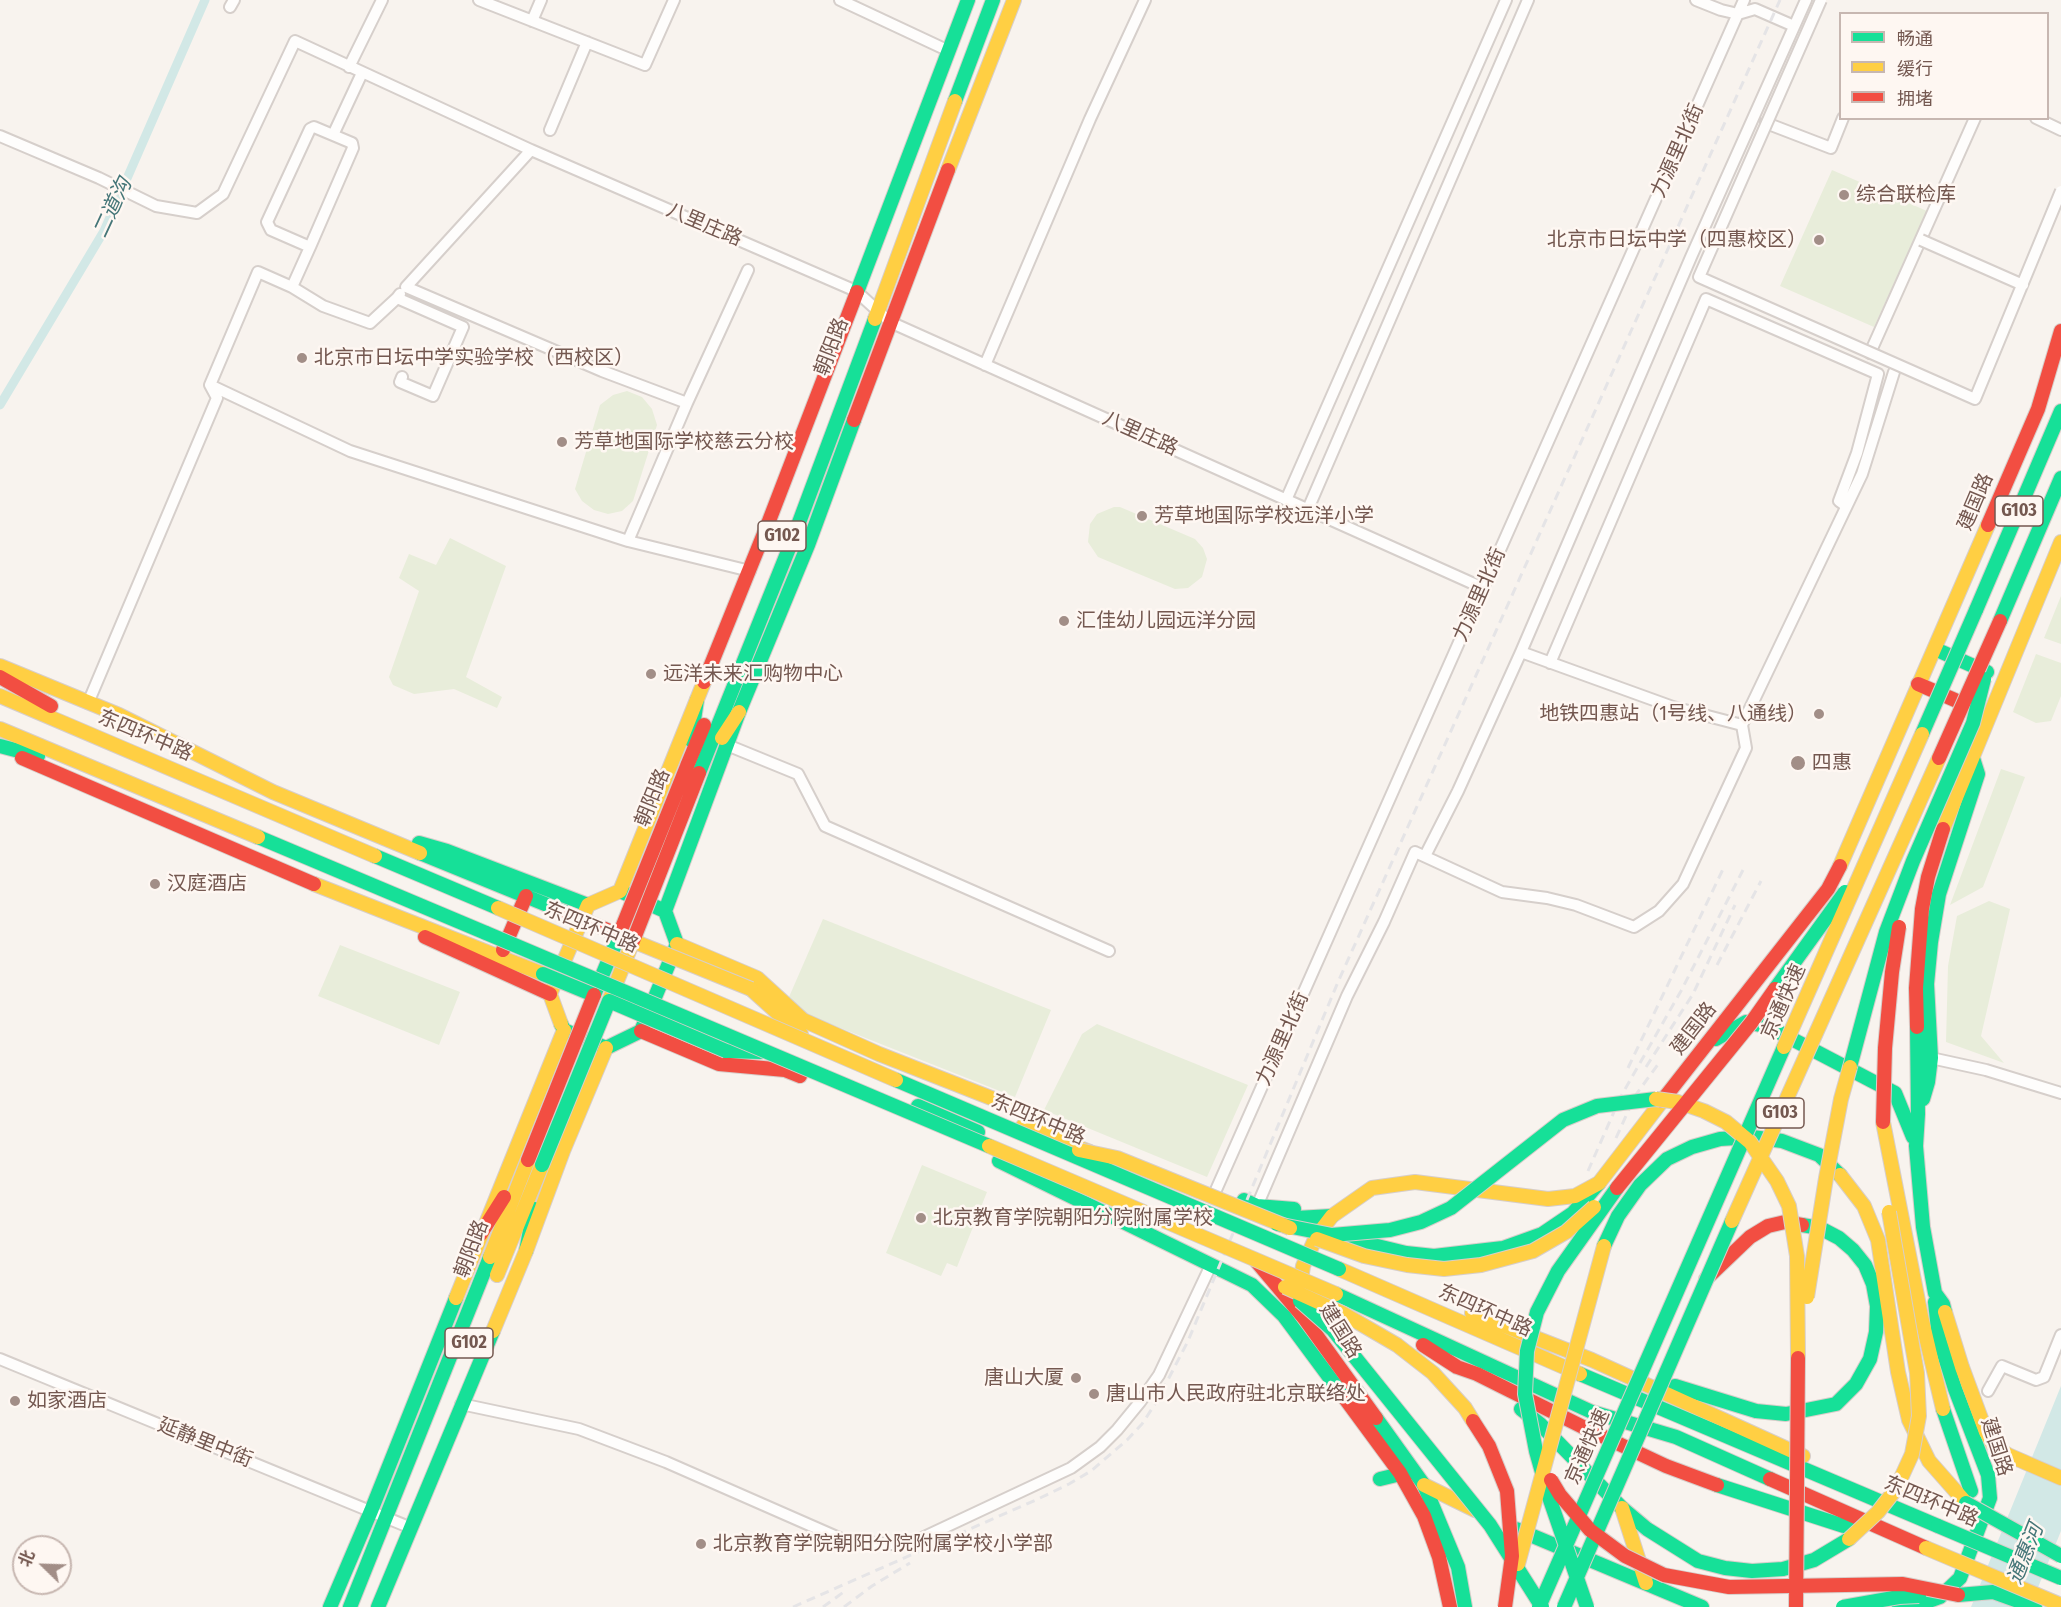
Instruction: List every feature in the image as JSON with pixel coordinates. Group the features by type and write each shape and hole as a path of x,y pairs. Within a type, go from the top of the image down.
{"main road":[{"name":"朝阳路","path":"620,891 750,571 968,0"},
{"name":"朝阳路","path":"873,307 984,0"},
{"name":"朝阳路","path":"360,1607 398,1522 633,941 693,770 766,578 993,0"},
{"path":"664,911 620,891 588,905 550,994 564,1030 606,1048 641,1031 677,944 664,911 727,745 808,545 890,322 1014,0"},
{"name":"建国路","path":"1465,1607 1458,1567 1424,1485 1407,1472 1304,1318 1300,1287 1303,1266 1316,1237 1332,1216 1372,1188 1415,1182 1548,1200 1575,1196 1599,1183 1828,889 1847,854 1918,684 2038,409 2061,331"},
{"path":"2038,409 2051,389 2061,364"},
{"name":"京通快速","path":"1540,1607 1868,861 2061,411"},
{"name":"京通快速","path":"1564,1607 1706,1279 2000,621 2061,478"},
{"path":"1918,1114 1928,1082 1931,1058 1927,984 1931,942 1939,894 1978,774 1972,755 2061,542"},
{"path":"1798,1352 1841,1099 1886,932 1913,861 1973,723 2000,621"},
{"path":"1935,649 2003,680"},
{"name":"东四环中路","path":"0,666 119,715 273,792 751,989 797,1033 994,1116 1053,1137 1241,1214 1263,1220 1332,1216"},
{"path":"0,677 117,746"},
{"path":"1918,684 1989,715"},
{"name":"东四环中路","path":"0,696 1339,1269 1683,1419 2061,1578"},
{"path":"693,770 697,700"},
{"path":"1911,703 1981,733"},
{"path":"693,770 740,712"},
{"path":"0,729 1336,1294 1592,1412 1676,1437 1894,1536 2061,1605"},
{"path":"0,747 107,775"},
{"name":"东四环中路","path":"0,747 342,896 501,956 726,1051 789,1053 954,1121 1249,1252 1304,1318"},
{"name":"建国路","path":"1899,1607 1940,1597 1960,1578 1990,1498 1988,1475 1955,1389 1939,1338 1923,1227 1916,1146 1918,1114 1916,988 1922,909 1928,877 1945,821 1972,755"},
{"name":"朝阳路","path":"378,1607 398,1522 528,1160 619,935 693,770"},
{"name":"东四环中路","path":"329,815 447,851 588,905"},
{"path":"1587,1607 1536,1451 1525,1394 1527,1351 1537,1312 1558,1271 1622,1181 1751,1023 1868,861"},
{"path":"1477,1374 1540,1424 1622,1508 1647,1529 1698,1561 1725,1568 1752,1571 1783,1569 1814,1560 1849,1539 1878,1512 1896,1489 1912,1454 1919,1416 1916,1363 1889,1212 1883,1122 1892,972 1913,861"},
{"name":"东四环中路","path":"342,896 383,918 550,994"},
{"path":"501,956 526,896"},
{"name":"东四环中路","path":"677,944 757,978 803,1020 879,1054 1032,1114 1053,1137"},
{"path":"1697,1056 1717,1038 1746,1022 1769,1027 1895,1093 1906,1115 1916,1146"},
{"name":"朝阳路","path":"330,1607 564,1030"},
{"path":"641,1031 718,1064 785,1070 1005,1163 1252,1285 1284,1316 1407,1472 1439,1557 1450,1607"},
{"name":"朝阳路","path":"350,1607 461,1404 526,1251 563,1152 606,1048"},
{"path":"853,1056 879,1054 897,1075"},
{"path":"1332,1235 1389,1230 1421,1222 1451,1208 1563,1120 1597,1106 1651,1098 1678,1102 1726,1122 1750,1142 1777,1181 1789,1206 1797,1256 1796,1607"},
{"path":"994,1116 1025,1112"},
{"path":"1883,1122 1921,1316 1945,1416 1968,1497"},
{"path":"1505,1607 1604,1246 1618,1216 1640,1185 1667,1159 1692,1147 1720,1139 1752,1137 1782,1141 1819,1155 1846,1181 1864,1206 1878,1239 1880,1284 1876,1332 1870,1359 1856,1384 1836,1404 1786,1414 1756,1411 1592,1360"},
{"path":"1034,1140 1117,1158 1277,1224 1364,1256 1407,1265 1444,1269 1481,1265 1533,1251 1566,1232 1622,1181"},
{"path":"480,1235 528,1160"},
{"path":"1025,1163 1342,1313 1396,1345 1433,1373 1465,1408 1489,1446 1507,1491 1512,1556 1505,1607"},
{"path":"526,1251 542,1165"},
{"name":"东四环中路","path":"1149,1176 1190,1179 1257,1206 1304,1209 1332,1216"},
{"path":"1277,1224 1369,1245 1434,1256 1460,1254 1503,1248 1542,1233 1573,1213 1599,1183"},
{"path":"1157,1210 1168,1184"},
{"path":"1249,1252 1259,1245 1264,1233 1263,1220 1257,1206"},
{"path":"1706,1279 1750,1237 1768,1226 1785,1222 1820,1228 1839,1238 1880,1284 1890,1314 1898,1372 1909,1420 1929,1461 1945,1481 2008,1528 2061,1556"},
{"path":"1339,1269 1364,1272 1592,1360 1869,1486 1922,1520"},
{"path":"1276,1283 1310,1308 1345,1345 1490,1525 1540,1607"},
{"path":"1933,1286 1942,1304 1986,1432 1994,1446 2061,1478"},
{"path":"1365,1307 1457,1367 1477,1374 1666,1466 1745,1495 1844,1526 1894,1536"},
{"path":"1536,1451 1560,1496 1590,1530 1625,1556 1664,1575 1729,1587 1903,1584 1958,1594"},
{"path":"1380,1479 1407,1472"},
{"path":"1424,1485 1495,1520 1702,1607"},
{"path":"1622,1508 1646,1583"},
{"path":"1842,1607 1899,1597 1993,1592 2035,1607"}],"street":[{"path":"349,67 382,0"},
{"path":"479,0 645,65 674,0"},
{"path":"531,21 541,0"},
{"path":"840,0 949,51"},
{"path":"985,365 1090,119 1145,0"},
{"path":"1286,500 1506,0"},
{"path":"1308,509 1528,0"},
{"path":"1696,0 1738,14 1755,9 1794,26"},
{"name":"力源里北街","path":"1216,1190 1744,0"},
{"path":"1425,856 1458,791 1521,652 1682,279 1806,0"},
{"path":"1821,0 1699,277 1975,399 2061,191"},
{"name":"八里庄路","path":"0,136 99,178 156,206 198,213 223,194 295,41 531,150 856,291 890,322 1483,588"},
{"path":"550,130 587,42"},
{"path":"333,135 362,73"},
{"path":"1767,123 1831,148 1843,120"},
{"path":"1870,353 1974,120"},
{"path":"2040,120 2061,130"},
{"path":"292,287 310,247 353,148 352,143 314,127 310,129 267,222 271,230 310,247"},
{"path":"210,385 258,272 292,287 323,306 370,323 398,298 531,150"},
{"path":"1921,240 2023,285"},
{"path":"628,541 747,270"},
{"path":"406,287 602,371 687,403"},
{"path":"398,298 463,327 433,396 400,382 402,377"},
{"path":"1550,663 1706,299 1878,374 1857,453 1839,501 1846,506"},
{"path":"1257,1206 1347,996 1384,922 1415,852 1502,892 1576,905 1634,927 1659,911 1683,884 1746,748 1742,725 1862,474 1894,372"},
{"path":"210,385 350,452 628,541 750,571"},
{"path":"88,703 217,398 210,385"},
{"path":"1521,652 1673,707 1742,725"},
{"path":"727,745 798,774 825,826 1109,951"},
{"path":"1931,1058 1986,1070 2061,1094"},
{"path":"461,1404 579,1428 666,1462 846,1541 907,1545 1071,1468 1100,1447 1140,1402 1159,1374 1211,1265"},
{"path":"1988,1391 2002,1366 2036,1380 2044,1377 2061,1335"},
{"name":"延静里中街","path":"0,1359 398,1522"}],"green space":[{"path":"1832,170 1927,211 1874,327 1780,286"},
{"path":"627,391 642,397 652,409 657,425 633,501 622,511 608,514 594,510 582,501 575,489 600,405 613,395"},
{"path":"1120,507 1195,539 1203,548 1207,559 1202,577 1188,588 1175,589 1098,557 1088,542 1090,524 1097,514"},
{"path":"450,538 506,566 466,677 502,697 497,708 454,689 414,694 393,685 389,677 419,591 399,578 409,554 436,565"},
{"path":"2061,596 2061,644 2044,638"},
{"path":"2036,654 2061,663 2061,696 2051,721 2036,723 2013,712"},
{"path":"2001,769 2025,777 1983,887 1950,905"},
{"path":"1989,901 2010,909 1981,1036 2004,1063 1946,1042 1948,966 1957,916"},
{"path":"823,919 1051,1010 1015,1097 805,1014 789,997"},
{"path":"340,945 460,992 439,1045 318,996"},
{"path":"1097,1024 1248,1085 1207,1177 1044,1110 1082,1034"},
{"path":"922,1165 987,1192 957,1267 947,1263 941,1276 886,1253"}],"water":[{"name":"通惠河","path":"2061,1386 2061,1531 2030,1607 1971,1607"}],"waterway":[{"name":"二道沟","path":"0,405 104,231 205,0"}],"railway":[{"path":"793,1607 1069,1484 1091,1471 1127,1440 1142,1424 1157,1401 1188,1341 1338,982 1780,0"},
{"path":"1628,1068 1725,865"},
{"path":"1588,1171 1620,1098 1681,991 1743,870"},
{"path":"1717,965 1761,881"},
{"path":"1646,1067 1693,994 1735,905"},
{"path":"1616,1138 1635,1096 1659,1063"},
{"path":"844,1607 872,1586 910,1563"},
{"path":"823,1607 845,1591"}],"traffic: fast":[{"path":"857,292 968,0"},
{"path":"955,101 993,0"},
{"path":"699,773 794,536 875,319"},
{"path":"1976,610 2061,411"},
{"path":"665,911 739,712 808,545 854,420"},
{"path":"2000,621 2061,478"},
{"path":"1922,734 1976,610"},
{"path":"1935,649 1987,672"},
{"path":"1850,1067 1886,932 1913,861 1973,723 1984,679"},
{"path":"691,740 697,700"},
{"path":"0,746 38,756"},
{"path":"1923,1099 1931,1058 1927,984 1931,942 1939,894 1978,774 1972,755"},
{"path":"258,837 486,933"},
{"path":"419,843 447,851 588,905"},
{"path":"420,853 567,913"},
{"path":"375,856 498,908"},
{"path":"561,1024 564,1030 606,1048 641,1031 677,944 665,911 620,891"},
{"path":"1775,989 1845,892"},
{"path":"486,933 989,1146"},
{"path":"594,995 619,935"},
{"path":"543,974 594,995"},
{"path":"609,1001 726,1051"},
{"path":"542,1165 609,1001"},
{"path":"1716,1039 1746,1022 1769,1027 1895,1093 1913,1137"},
{"path":"1917,1027 1916,1146 1923,1227 1935,1293 1943,1304 1945,1312"},
{"path":"1539,1607 1784,1047"},
{"path":"726,1051 760,1052"},
{"path":"896,1080 1339,1269"},
{"path":"1277,1224 1332,1235 1390,1230 1421,1222 1451,1208 1563,1120 1597,1106 1656,1099"},
{"path":"918,1106 978,1132"},
{"path":"1604,1246 1618,1216 1640,1185 1667,1159 1692,1147 1720,1139 1752,1137 1782,1141 1819,1155 1840,1175"},
{"path":"999,1161 1252,1285 1284,1316 1344,1397"},
{"path":"1332,1235 1406,1253 1434,1256 1503,1248 1542,1234 1573,1213 1599,1183"},
{"path":"1587,1607 1549,1497 1536,1451 1525,1394 1527,1351 1537,1312 1558,1271 1617,1188"},
{"path":"1244,1200 1257,1206 1294,1209"},
{"path":"526,1251 534,1209"},
{"path":"1278,1219 1332,1216"},
{"path":"1564,1607 1732,1221"},
{"path":"1675,1386 1756,1411 1786,1414 1836,1404 1856,1384 1870,1359 1876,1332 1877,1306 1873,1284 1865,1265 1839,1238 1820,1228 1802,1225"},
{"path":"350,1607 490,1257"},
{"path":"1336,1294 1592,1412 1676,1437 1770,1479"},
{"path":"330,1607 456,1298"},
{"path":"1300,1301 1333,1330 1490,1525 1542,1607"},
{"path":"1899,1607 1940,1597 1960,1578 1990,1498 1988,1475 1955,1389 1939,1338 1935,1302"},
{"path":"378,1607 493,1331"},
{"path":"1580,1374 1938,1526"},
{"path":"1521,1409 1540,1424 1622,1508 1647,1529 1698,1561 1725,1568 1752,1571 1783,1569 1814,1560 1849,1539"},
{"path":"1943,1409 1971,1491"},
{"path":"1376,1418 1424,1485 1458,1567 1465,1607"},
{"path":"1380,1479 1409,1472"},
{"path":"1717,1485 1859,1529"},
{"path":"1966,1503 2061,1556"},
{"path":"1938,1526 2061,1578"},
{"path":"1516,1529 1702,1607"},
{"path":"1958,1595 1993,1592 2035,1607"},
{"path":"1843,1607 1899,1597 1919,1596"}],"traffic: slow":[{"path":"948,170 1014,0"},
{"path":"875,319 955,101"},
{"path":"1840,866 1988,525"},
{"path":"1943,829 2061,542"},
{"path":"0,666 119,715 273,792 420,853"},
{"path":"620,891 704,682"},
{"path":"0,696 375,856"},
{"path":"722,738 739,712"},
{"path":"0,729 258,837"},
{"path":"1784,1047 1922,734"},
{"path":"1732,1221 1939,758"},
{"path":"314,884 543,974"},
{"path":"561,1024 550,994 588,905 620,891"},
{"path":"498,908 896,1080"},
{"path":"609,1001 633,941"},
{"path":"633,941 751,989"},
{"path":"677,944 757,978 803,1020 879,1054 1032,1114 1052,1135"},
{"path":"751,989 801,1034"},
{"path":"456,1298 564,1030"},
{"path":"493,1331 606,1048"},
{"path":"1807,1297 1826,1178 1841,1099 1850,1067"},
{"path":"1656,1099 1678,1102 1726,1122 1750,1142 1777,1181 1789,1206 1797,1256 1798,1358"},
{"path":"1304,1318 1300,1287 1303,1266 1316,1237 1332,1216 1372,1188 1415,1182 1548,1199 1575,1196 1599,1183 1662,1101"},
{"path":"1883,1122 1921,1316 1943,1409"},
{"path":"1023,1126 1090,1152"},
{"path":"989,1146 1336,1294"},
{"path":"1079,1150 1117,1158 1290,1228"},
{"path":"490,1257 528,1160"},
{"path":"497,1275 542,1165"},
{"path":"1840,1175 1864,1206 1878,1240 1898,1372 1909,1420 1929,1461 1966,1503"},
{"path":"1317,1239 1364,1256 1407,1265 1444,1269 1481,1265 1533,1251 1566,1232 1594,1207"},
{"path":"1849,1539 1878,1512 1896,1489 1912,1454 1919,1416 1917,1373 1889,1212"},
{"path":"1518,1564 1604,1246"},
{"path":"1339,1269 1580,1374"},
{"path":"1285,1287 1342,1313 1397,1345 1433,1373 1465,1408 1473,1421"},
{"path":"1945,1312 1962,1367 1986,1432 1994,1446 2008,1455 2061,1478"},
{"path":"1472,1313 1592,1360 1803,1456"},
{"path":"1424,1485 1475,1510"},
{"path":"1622,1508 1646,1583"},
{"path":"1926,1548 2061,1605"}],"traffic: jam":[{"path":"854,420 948,170"},
{"path":"704,682 857,292"},
{"path":"1988,525 2038,409 2061,331"},
{"path":"1939,758 2000,621"},
{"path":"0,677 51,706"},
{"path":"1918,684 1971,707"},
{"path":"687,766 704,725"},
{"path":"22,758 314,884"},
{"path":"619,935 687,766"},
{"path":"633,941 699,773"},
{"path":"1917,1027 1916,988 1922,909 1928,877 1943,829"},
{"path":"1662,1101 1828,889 1840,866"},
{"path":"503,950 526,896"},
{"path":"567,913 619,935"},
{"path":"1883,1122 1885,1048 1899,927"},
{"path":"425,937 550,994"},
{"path":"1617,1188 1751,1023 1775,989"},
{"path":"528,1160 594,995"},
{"path":"641,1031 719,1064 785,1070 800,1076"},
{"path":"480,1235 504,1197"},
{"path":"1706,1279 1750,1237 1768,1226 1785,1222 1802,1225"},
{"path":"1257,1262 1304,1318 1376,1418"},
{"path":"1423,1345 1457,1367 1477,1374 1585,1428 1666,1466 1717,1485"},
{"path":"1796,1607 1798,1358"},
{"path":"1344,1397 1400,1473 1424,1516 1439,1557 1450,1607"},
{"path":"1473,1421 1489,1446 1507,1491 1512,1556 1505,1607"},
{"path":"1770,1479 1926,1548"},
{"path":"1551,1480 1560,1495 1590,1530 1625,1556 1664,1575 1729,1587 1903,1584 1958,1595"}],"place":[{"name":"综合联检库","path":"1844,195"},
{"name":"北京市日坛中学（四惠校区）","path":"1819,240"},
{"name":"北京市日坛中学实验学校（西校区）","path":"302,358"},
{"name":"芳草地国际学校慈云分校","path":"562,442"},
{"name":"芳草地国际学校远洋小学","path":"1142,516"},
{"name":"汇佳幼儿园远洋分园","path":"1064,621"},
{"name":"远洋未来汇购物中心","path":"651,674"},
{"name":"地铁四惠站（1号线、八通线）","path":"1819,714"},
{"name":"四惠","path":"1798,763"},
{"name":"汉庭酒店","path":"155,884"},
{"name":"北京教育学院朝阳分院附属学校","path":"921,1218"},
{"name":"唐山大厦","path":"1076,1378"},
{"name":"唐山市人民政府驻北京联络处","path":"1094,1394"},
{"name":"如家酒店","path":"15,1401"},
{"name":"北京教育学院朝阳分院附属学校小学部","path":"701,1544"}]}
